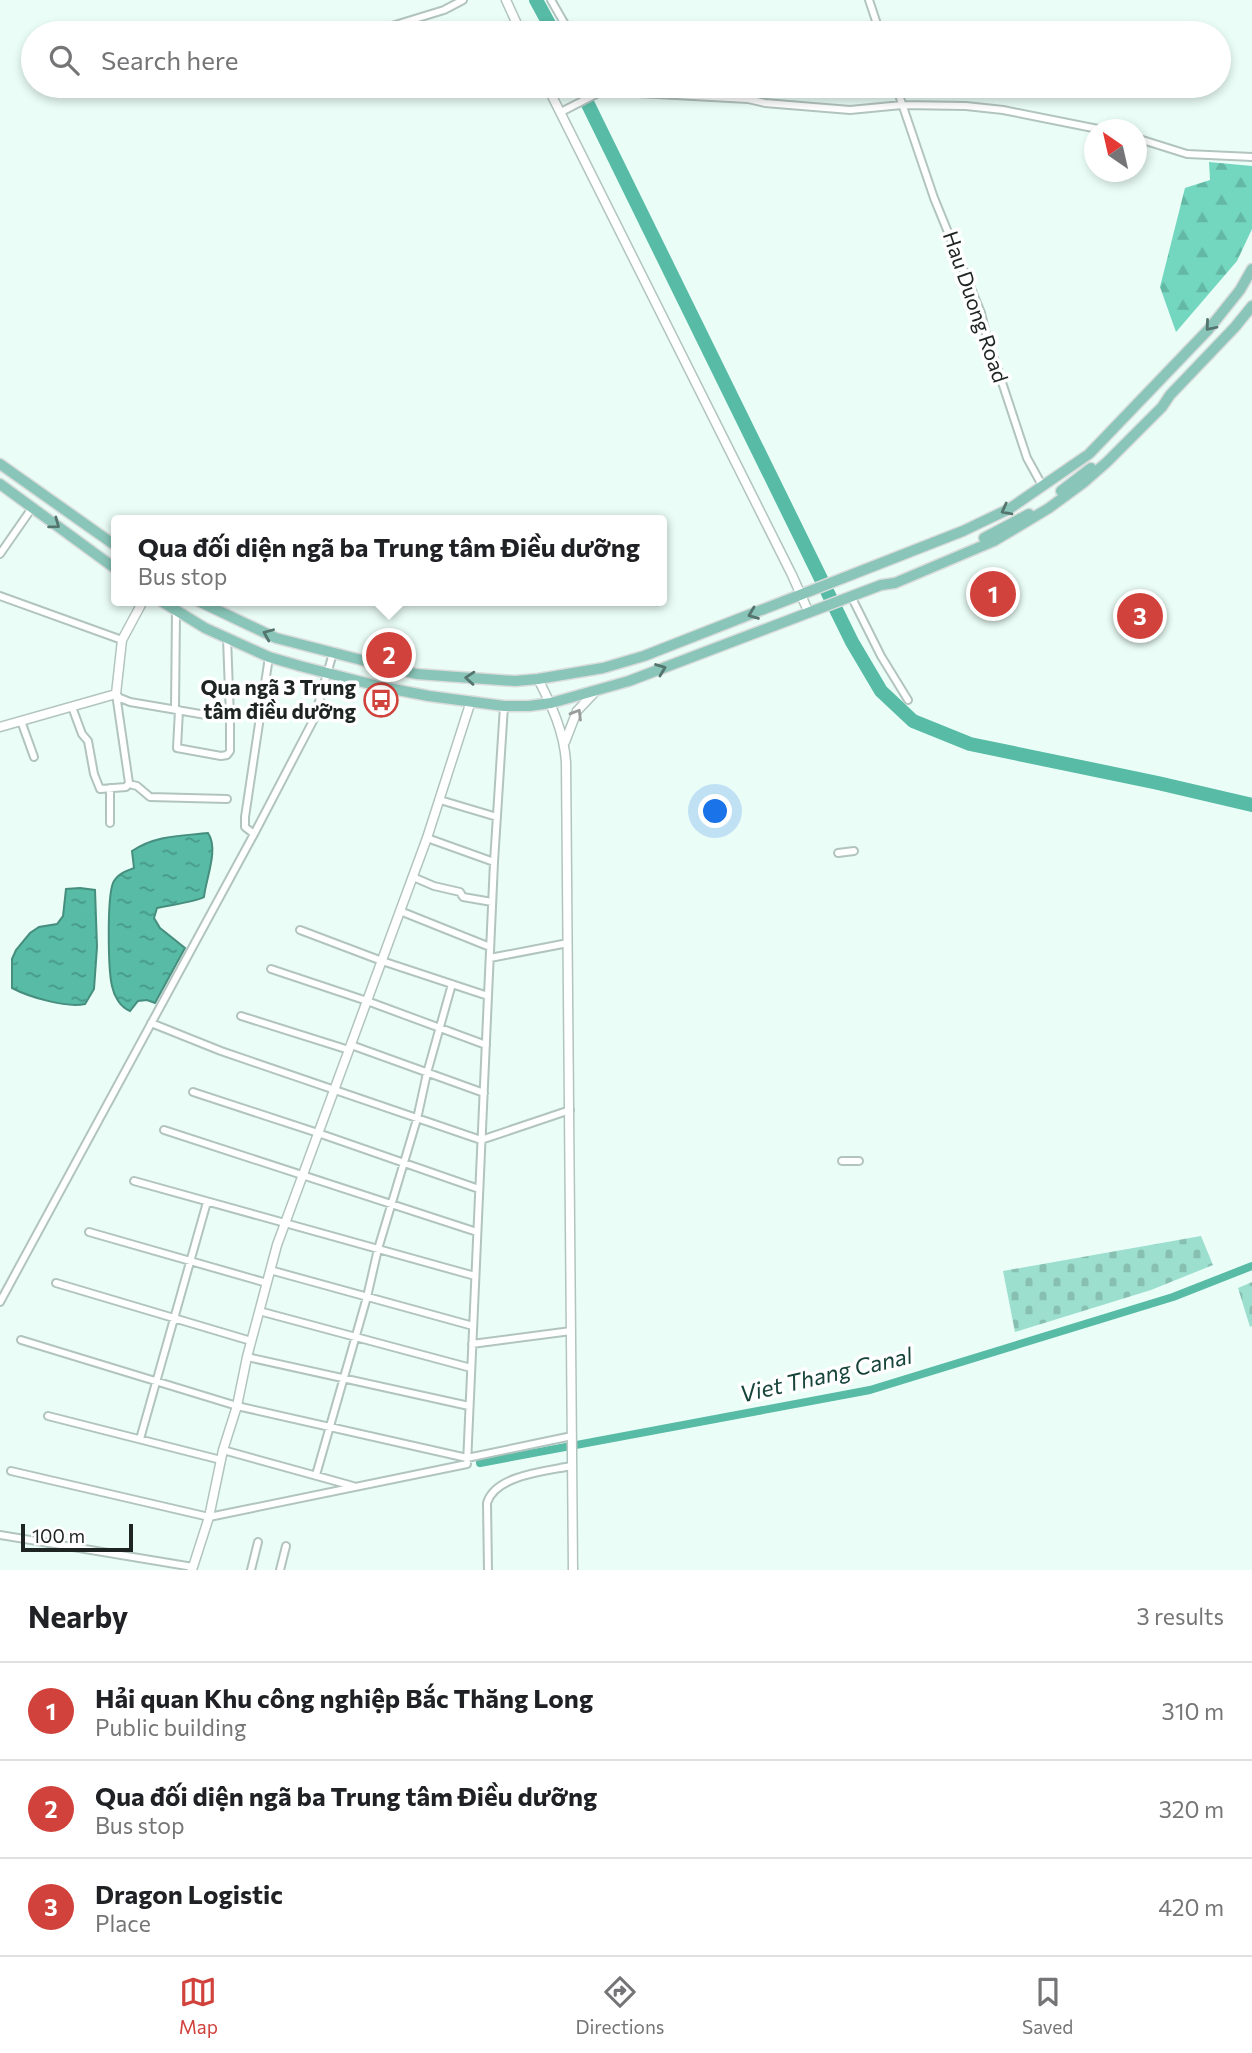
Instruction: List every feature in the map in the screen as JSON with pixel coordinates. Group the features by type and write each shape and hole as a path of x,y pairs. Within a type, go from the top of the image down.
{"main road":[{"path":"209,606 276,638 416,674 515,681 603,668 644,656 963,531 1009,509 1089,454 1208,330 1240,290 1251,271"},
{"path":"168,606 269,657 328,674 382,687 504,706 551,703 629,681 881,585 895,583 1007,534 1041,514 1108,462 1162,407 1252,306"},
{"path":"0,464 111,542"},
{"path":"0,484 111,565"}],"street":[{"path":"408,21 444,10 463,0"},
{"path":"506,0 516,21"},
{"path":"551,0 563,21"},
{"path":"869,0 876,21"},
{"path":"553,98 809,613"},
{"path":"561,112 588,98"},
{"path":"735,98 850,110 901,105 966,106 1003,110 1084,126"},
{"name":"Hau Duong Road","path":"899,98 934,198 981,313 1027,458 1043,487"},
{"path":"1147,141 1187,154 1252,157"},
{"path":"0,554 32,508"},
{"path":"0,596 122,640"},
{"path":"847,598 908,700"},
{"path":"129,784 116,694 122,640 140,606"},
{"path":"176,611 177,748 221,755 230,752 227,638"},
{"path":"0,1302 314,719 333,653"},
{"path":"254,834 247,829 244,820 269,657"},
{"path":"538,679 551,703 565,742 573,1570"},
{"path":"565,742 577,712 596,690"},
{"path":"116,694 126,701 230,717"},
{"path":"0,727 116,694"},
{"path":"0,1535 192,1569 209,1517 223,1450 284,1224 427,838 471,701"},
{"path":"11,1471 209,1517 467,1464 492,902 504,706"},
{"path":"72,707 82,734 88,740 94,774 101,789 126,787 129,784 137,786 150,797 227,799"},
{"path":"21,721 34,757"},
{"path":"110,788 110,822"},
{"path":"440,800 497,817"},
{"path":"427,838 494,862"},
{"path":"838,853 854,851"},
{"path":"413,877 460,892 463,897 492,902"},
{"path":"400,911 490,947"},
{"path":"300,930 488,996"},
{"path":"490,958 568,943"},
{"path":"271,968 486,1045"},
{"path":"316,1475 367,1297 377,1249 418,1119 427,1073 452,984"},
{"path":"241,1016 350,1048 484,1093"},
{"path":"151,1023 221,1051 481,1140 570,1110"},
{"path":"193,1092 479,1189"},
{"path":"164,1130 477,1232"},
{"path":"842,1161 859,1161"},
{"path":"134,1181 475,1276"},
{"path":"140,1439 207,1202"},
{"path":"89,1232 267,1283"},
{"path":"270,1270 473,1326"},
{"path":"56,1283 251,1341"},
{"path":"259,1311 471,1368"},
{"path":"472,1344 571,1331"},
{"path":"21,1340 237,1406 467,1458 572,1436"},
{"path":"247,1357 469,1406"},
{"path":"48,1416 221,1460"},
{"path":"223,1450 354,1486"},
{"path":"488,1570 487,1503 490,1493 503,1482 571,1465"},
{"path":"251,1570 258,1542"},
{"path":"280,1570 286,1546"}],"green space":[{"path":"1209,162 1252,166 1252,229 1237,261 1176,332 1160,287 1185,188 1210,180"},
{"path":"1201,1236 1213,1265 1151,1290 1015,1332 1003,1271"},
{"path":"1252,1282 1252,1326 1250,1327 1238,1288"}],"water":[{"path":"208,833 212,855 204,897 157,908 154,918 160,928 185,948 155,1003 138,1001 130,1011 123,1007 116,997 111,977 109,918 113,883 119,875 134,868 132,851 141,846 169,837"},
{"path":"66,889 95,890 97,947 94,989 85,1004 48,1001 12,988 12,959 16,950 30,933 39,927 57,924 63,916"}],"waterway":[{"path":"536,0 547,21"},
{"path":"585,98 852,642 881,691 913,721 970,744 1252,805"},
{"name":"Viet Thang Canal","path":"480,1463 870,1390 1173,1297 1252,1266"}],"place":[{"name":"Hải quan Khu công nghiệp Bắc Thăng Long","path":"993,594"},
{"name":"Dragon Logistic","path":"1140,616"},
{"name":"Qua đối diện ngã ba Trung tâm Điều dưỡng","path":"389,655"},
{"name":"Qua ngã 3 Trung tâm điều dưỡng","path":"381,700"}]}
